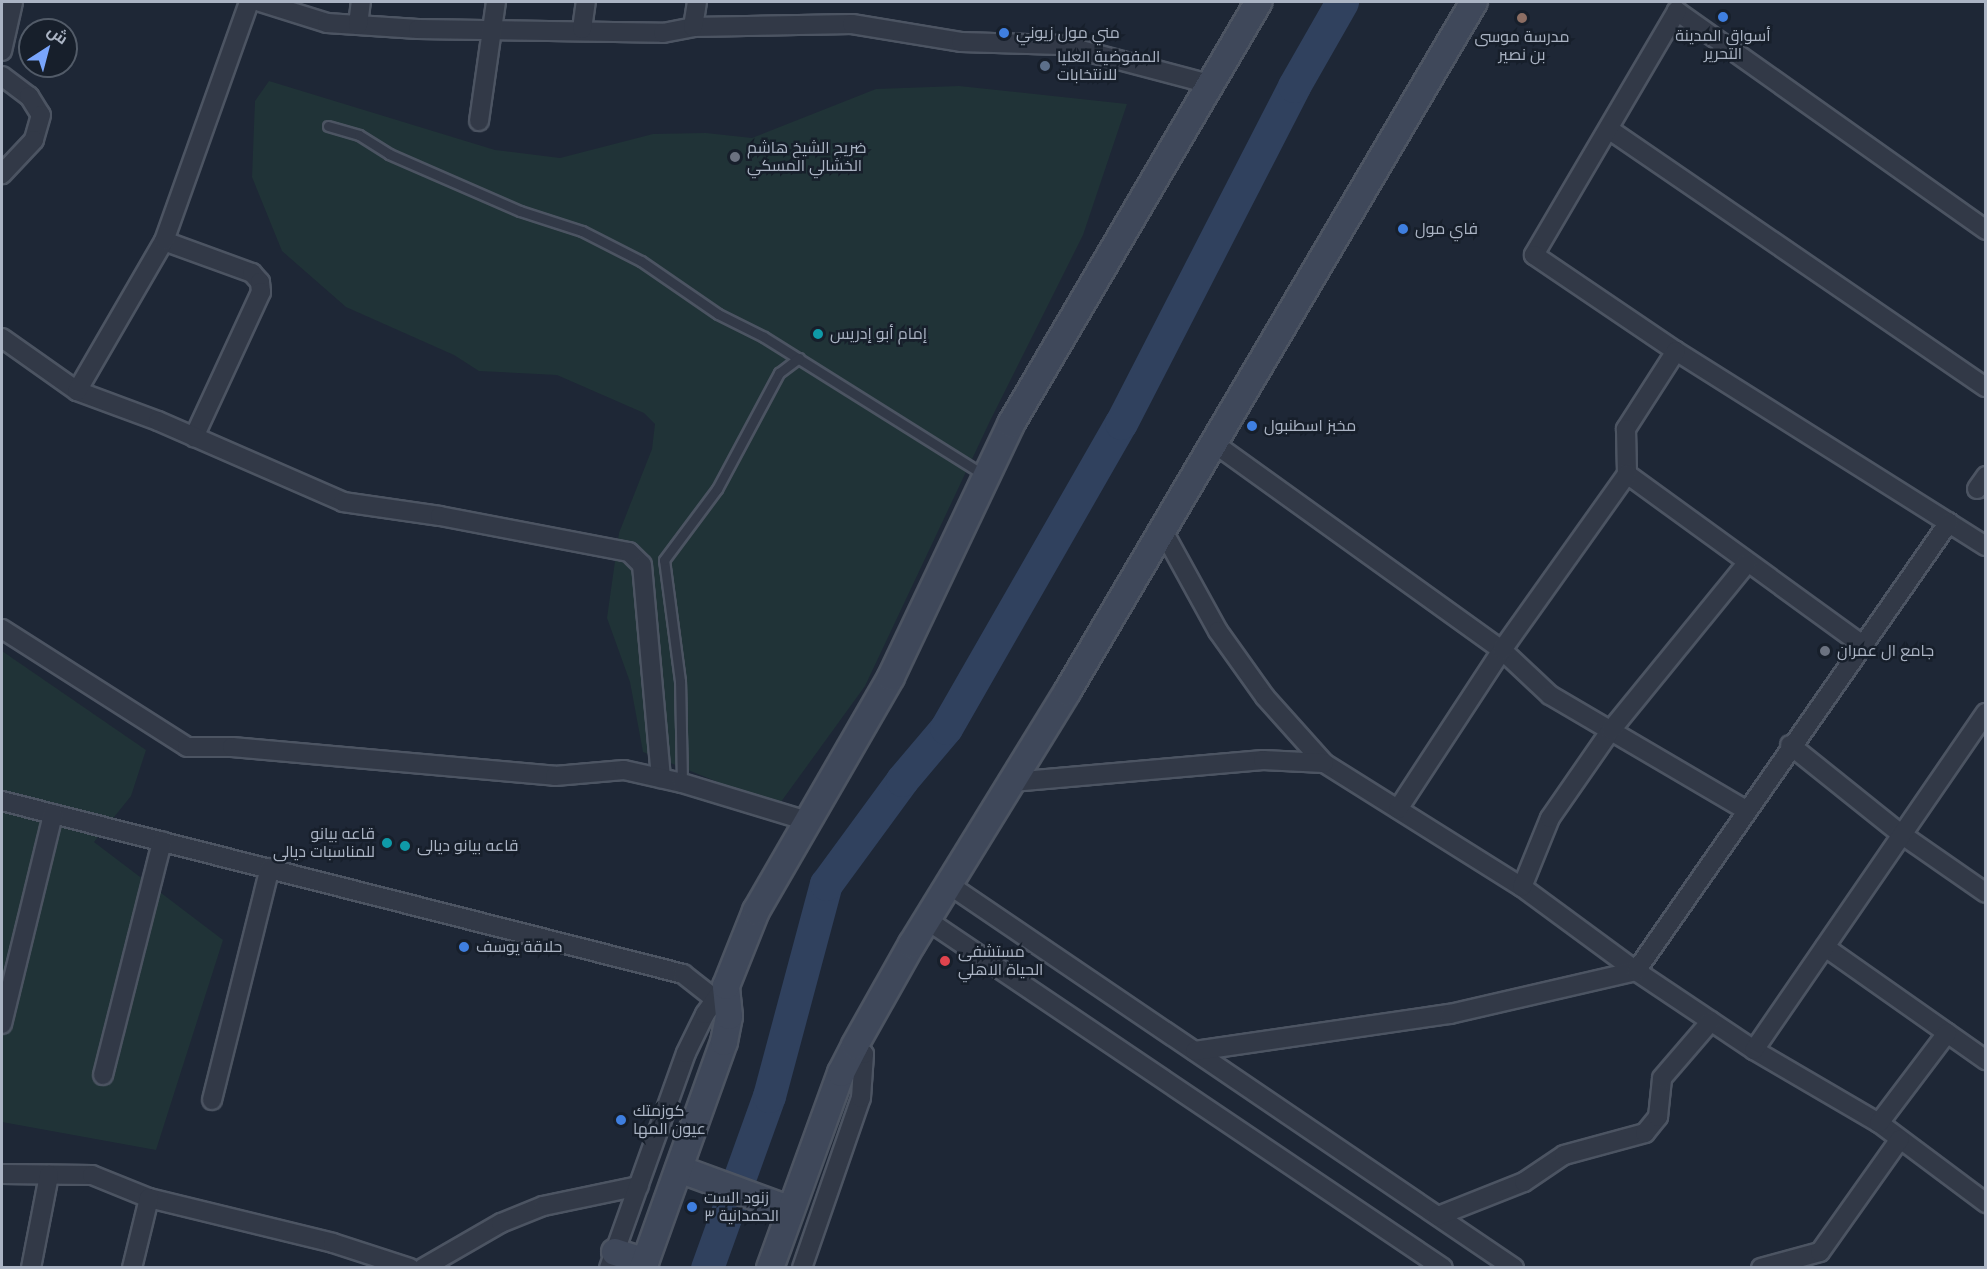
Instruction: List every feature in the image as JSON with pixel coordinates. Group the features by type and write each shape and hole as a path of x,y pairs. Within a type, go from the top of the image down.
{"street":[{"path":"2,51 13,2"},
{"path":"77,391 164,242 249,2"},
{"path":"260,2 327,23 358,25 582,29 663,33 693,27 852,24 961,42 1062,45 1210,84"},
{"path":"358,25 361,2"},
{"path":"479,121 496,2"},
{"path":"582,29 586,2"},
{"path":"693,27 697,2"},
{"path":"720,992 728,1029 644,1265 612,1260 686,1053 720,992 756,911 891,677 1011,424 1259,2"},
{"path":"770,1268 855,1045 948,884 1215,444 1474,2"},
{"path":"1986,231 1670,6 1610,130 1534,255 1676,351 1986,546"},
{"path":"2,76 29,96 41,115 34,140 2,174"},
{"path":"1610,130 1986,387"},
{"path":"164,242 252,273 260,282 261,292 194,437"},
{"path":"2,338 77,391 194,437 343,502 440,516 629,552 642,565 661,778"},
{"path":"1398,809 1502,650 1627,474 1626,429 1676,351"},
{"path":"1215,444 1502,650 1550,695 1746,810"},
{"path":"1627,474 1861,644"},
{"path":"1195,1051 1450,1014 1636,971 1790,745 1949,522"},
{"path":"1163,531 1218,631 1265,697 1324,763 1522,887 1636,971 1754,1050 1879,1123 1986,1203"},
{"path":"1522,887 1550,818 1611,730 1747,563"},
{"path":"2,629 187,747 232,747 555,776 624,770 682,783 807,821"},
{"path":"1754,1050 1901,834 1982,725"},
{"path":"1790,745 1901,834 1986,894"},
{"path":"1011,782 1263,760 1324,763"},
{"path":"2,801 683,974 720,992"},
{"path":"2,1024 53,814"},
{"path":"103,1075 162,841"},
{"path":"212,1100 270,868"},
{"path":"948,884 1514,1268"},
{"path":"927,920 1432,1265"},
{"path":"1825,947 1986,1060"},
{"path":"1437,1216 1524,1182 1564,1155 1645,1133 1658,1117 1662,1078 1710,1021"},
{"path":"1879,1123 1947,1033"},
{"path":"802,1268 861,1098 864,1054 855,1045"},
{"path":"1761,1268 1820,1252 1900,1139"},
{"path":"679,1169 791,1210"},
{"path":"2,1174 92,1175 149,1198 333,1243 410,1268"},
{"path":"31,1268 49,1175"},
{"path":"423,1268 501,1223 543,1206 639,1186"},
{"path":"132,1268 149,1198"}],"lane":[{"path":"328,126 359,135 389,154 520,211 582,231 641,261 718,314 799,358 986,476"},
{"path":"682,783 680,681 664,560 717,489 779,373 799,358"}],"green space":[{"path":"269,81 495,150 560,158 653,134 706,133 752,138 876,89 959,86 1127,104 1083,235 990,421 865,686 778,806 643,752 630,682 607,618 619,533 652,449 655,424 644,413 557,375 479,371 454,355 346,307 282,251 252,177 255,101"},
{"path":"2,651 146,750 131,796 94,842 223,940 156,1150 2,1122"}],"waterway":[{"path":"707,1268 769,1096 826,884 902,780 946,728 1121,423 1294,86 1342,2"}],"place":[{"name":"أسواق المدينة التحرير","path":"1723,17"},
{"name":"مدرسة موسى بن نصير","path":"1522,18"},
{"name":"مني مول زيوني","path":"1004,33"},
{"name":"المفوضية العليا للانتخابات","path":"1045,66"},
{"name":"ضريح الشيخ هاشم الخشالي المسكي","path":"735,157"},
{"name":"فاي مول","path":"1403,229"},
{"name":"إمام أبو إدريس","path":"818,334"},
{"name":"مخبز اسطنبول","path":"1252,426"},
{"name":"جامع ال عمران","path":"1825,651"},
{"name":"قاعه بيانو للمناسبات ديالى","path":"387,843"},
{"name":"قاعه بيانو ديالى","path":"405,846"},
{"name":"حلاقة يوسف","path":"464,947"},
{"name":"مستشفى الحياة الاهلي","path":"945,961"},
{"name":"كوزمتك عيون المها","path":"621,1120"},
{"name":"زنود الست الحمدانية ٣","path":"692,1207"}]}
